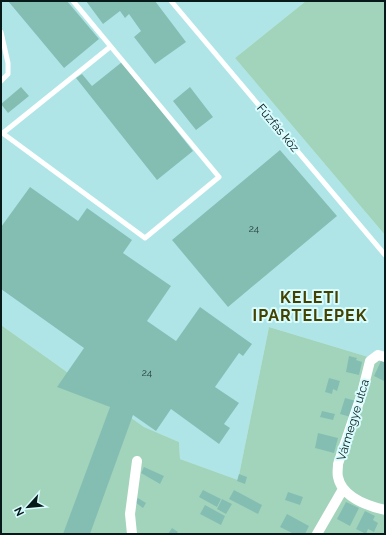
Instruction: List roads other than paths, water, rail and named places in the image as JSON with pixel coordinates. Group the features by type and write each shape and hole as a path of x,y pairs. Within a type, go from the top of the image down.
{"street":[{"name":"Vármegye utca","path":"343,489 338,477 338,464 362,393 370,361 378,355 385,357"},
{"path":"132,534 130,514 137,461"},
{"path":"317,534 343,489 368,506 385,510"}],"lane":[{"path":"73,1 219,177 145,238 2,132 110,47"},
{"name":"Fűzfás köz","path":"171,1 385,255"},
{"path":"1,32 8,63 8,74 1,81"}],"district":[{"name":"KELETI IPARTELEPEK","path":"310,306"}]}
